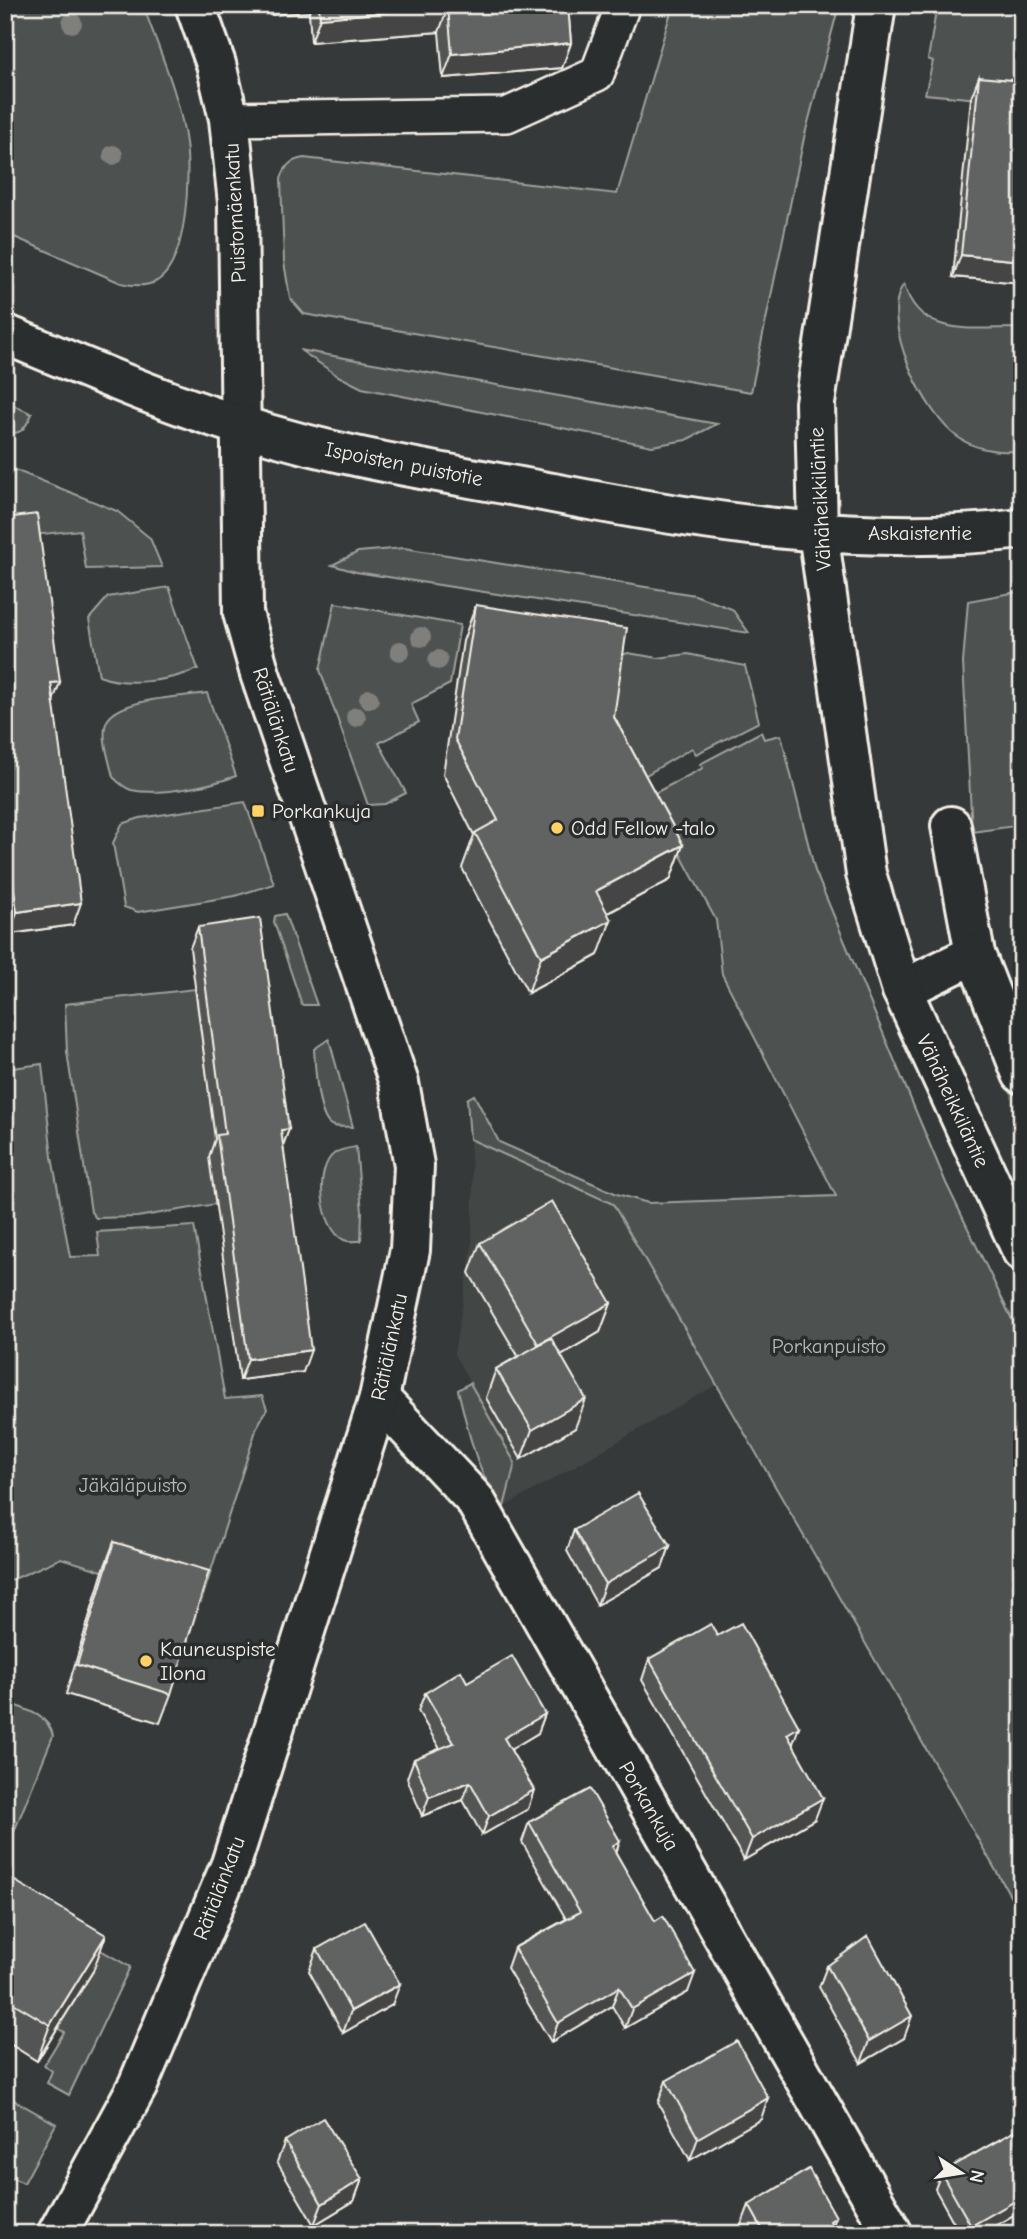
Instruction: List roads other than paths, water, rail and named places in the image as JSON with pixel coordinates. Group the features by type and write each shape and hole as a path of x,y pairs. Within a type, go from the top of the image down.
{"street":[{"name":"Puistomäenkatu","path":"195,5 216,64 229,119 239,203 243,427"},
{"name":"Vähäheikkiläntie","path":"876,5 815,403 818,532 848,765 866,874 902,990 1022,1251"},
{"name":"Ispoisten puistotie","path":"5,334 153,395 243,427 342,454 630,508 818,532"},
{"name":"Rätiälänkatu","path":"57,2234 138,2085 231,1864 379,1398 410,1250 414,1165 399,1083 260,674 243,613 243,427"},
{"name":"Askaistentie","path":"818,532 941,536 1022,529"},
{"path":"951,826 975,954 1022,1074"},
{"path":"902,990 975,954"},
{"name":"Porkankuja","path":"379,1398 475,1500 893,2234"}],"lane":[{"path":"229,119 507,115 597,74 623,5"}],"place":[{"name":"Porkankuja","path":"258,811"},
{"name":"Odd Fellow -talo","path":"557,828"},
{"name":"Kauneuspiste Ilona","path":"146,1661"}],"park label":[{"name":"Porkanpuisto","path":"829,1346"},
{"name":"Jäkäläpuisto","path":"133,1485"}]}
